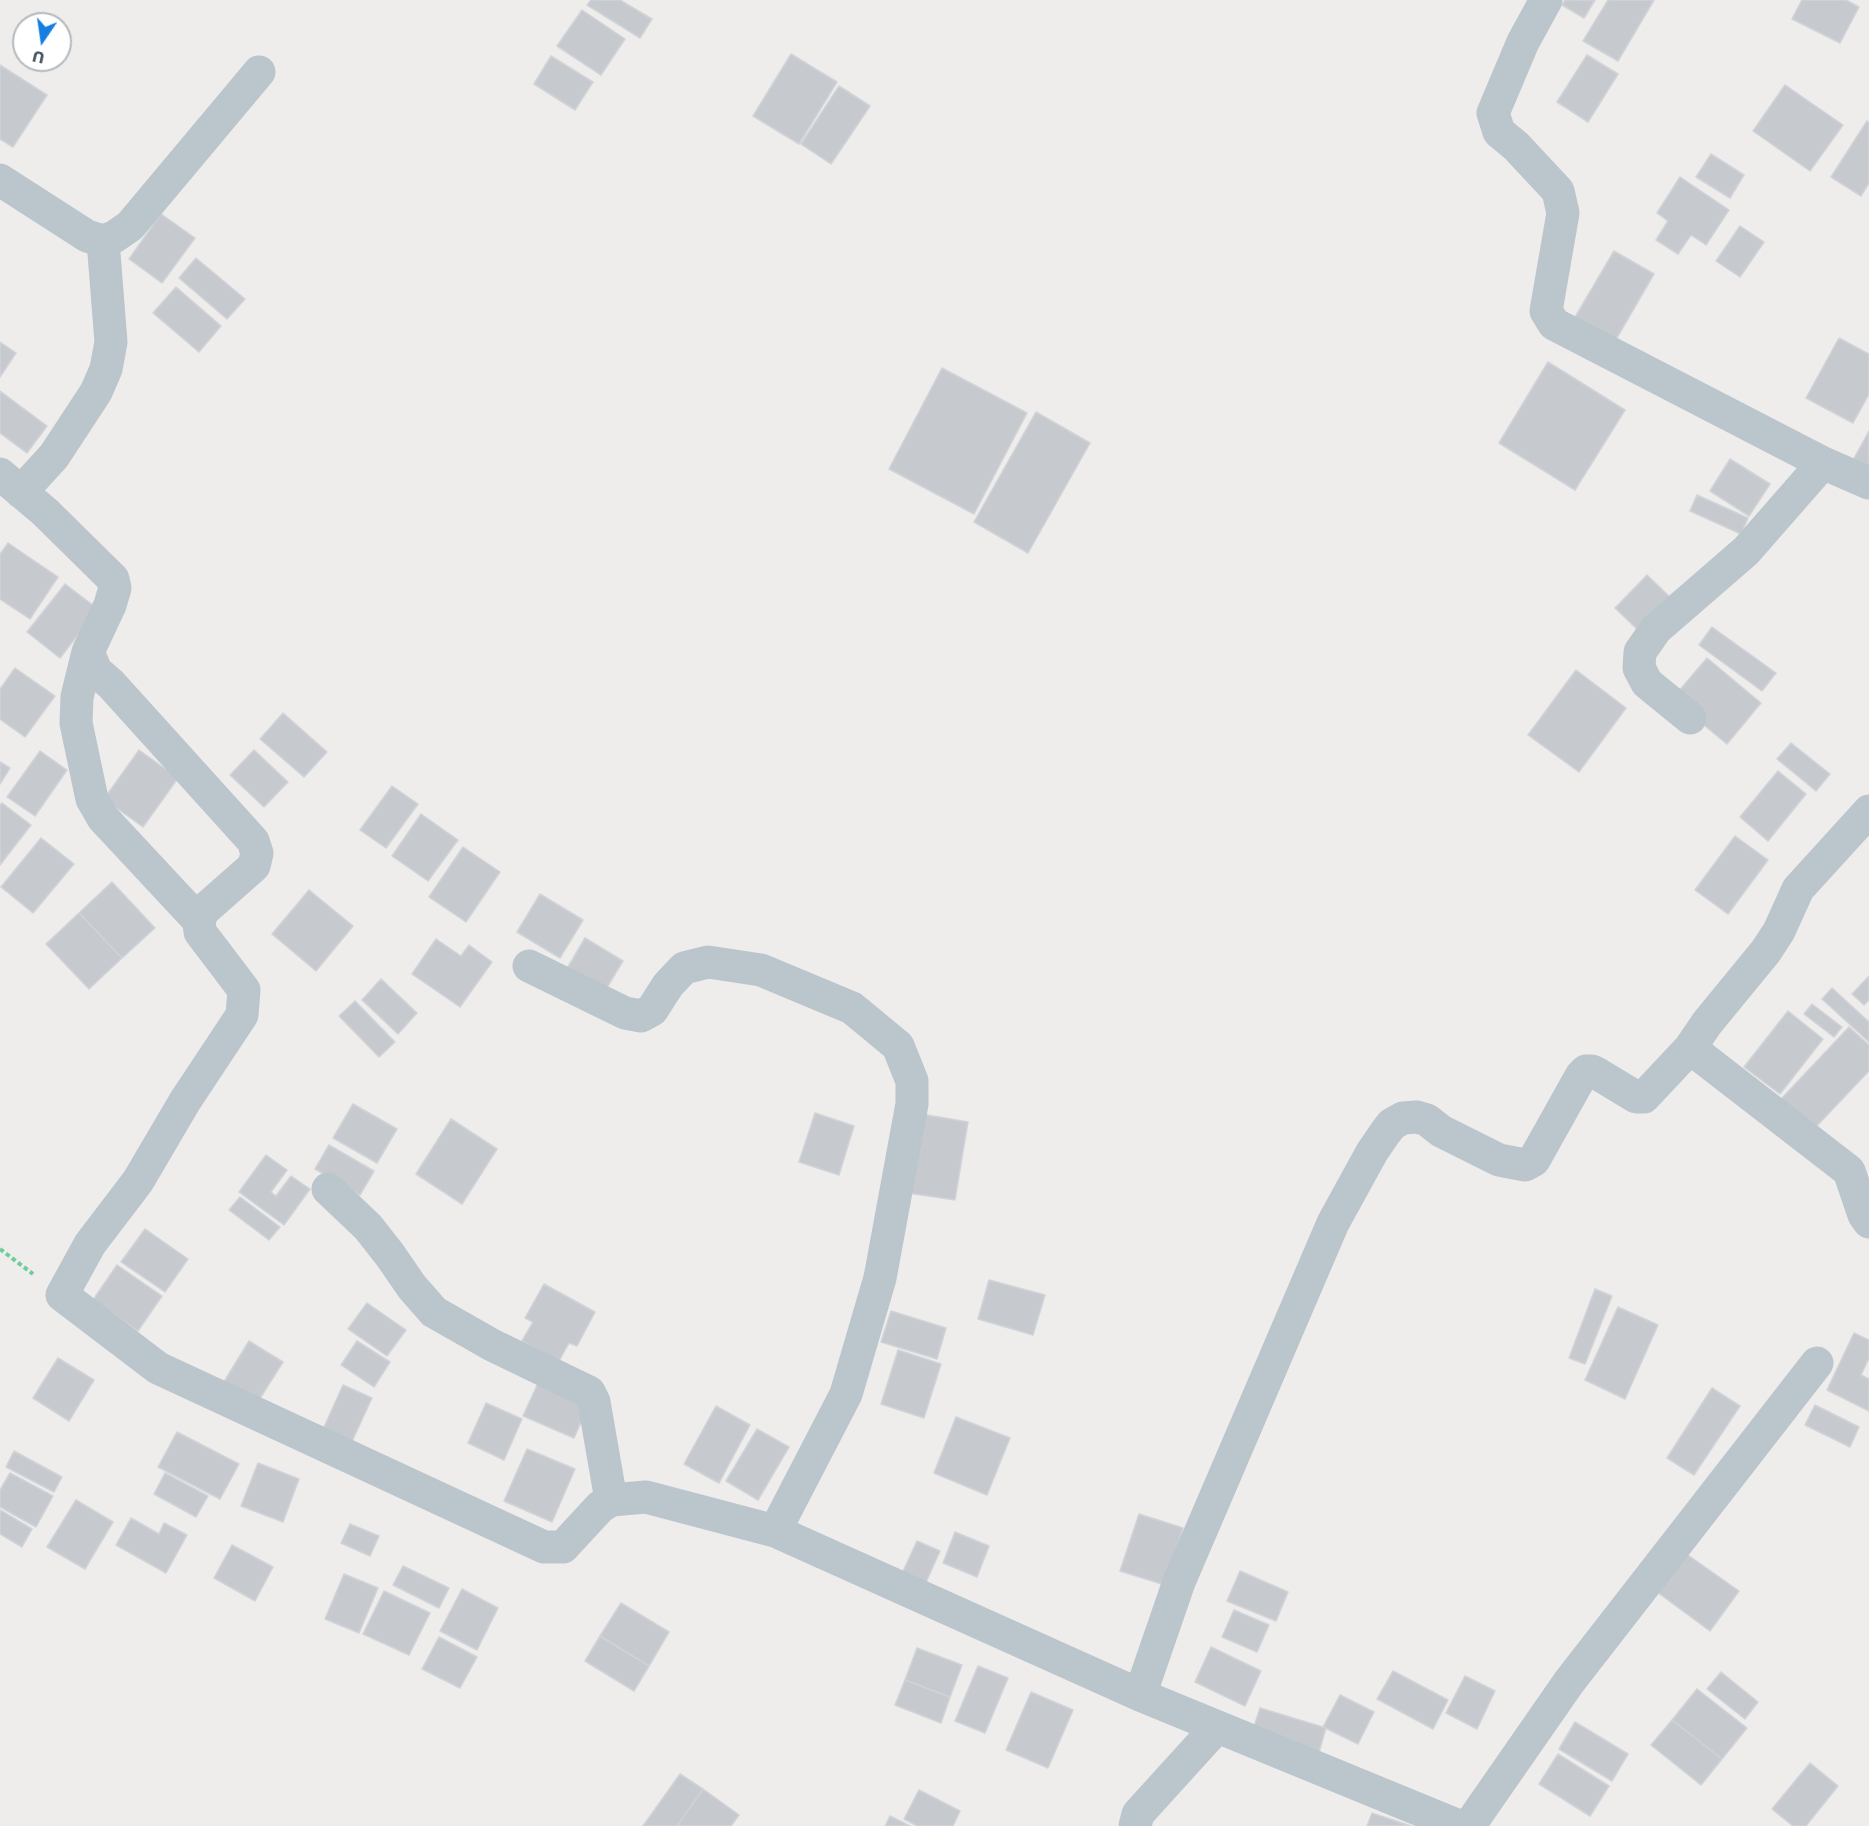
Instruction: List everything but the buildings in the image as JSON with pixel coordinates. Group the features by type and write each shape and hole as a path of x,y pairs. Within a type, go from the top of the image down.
{"street":[{"path":"1546,0 1522,42 1493,113 1499,132 1516,146 1558,191 1563,213 1546,311 1554,324 1823,463 1869,483"},
{"path":"0,180 87,236 104,241 114,237 130,226 259,72"},
{"path":"104,241 111,342 106,369 96,392 54,456 11,483 45,512 113,579 115,588 110,605 88,652 77,697 76,723 92,799 103,818 199,921"},
{"path":"1690,718 1647,683 1639,668 1640,652 1656,629 1746,551 1823,463"},
{"path":"88,652 96,671 111,684 253,841 257,853 254,866 203,911 199,921 200,932 244,990 242,1015 185,1101 138,1181 90,1244 62,1295 158,1368 544,1547 563,1548 600,1507 611,1500 646,1497 775,1531 1140,1695 1459,1826"},
{"path":"1140,1695 1183,1572 1334,1222 1378,1141 1392,1124 1403,1118 1422,1118 1453,1137 1499,1160 1525,1165 1534,1160 1583,1073 1592,1071 1636,1097 1643,1098 1690,1048 1707,1023 1766,951 1779,931 1798,889 1869,811"},
{"path":"529,966 625,1013 640,1016 652,1010 668,985 684,968 708,962 761,970 852,1008 898,1046 912,1081 912,1104 880,1278 846,1394 775,1531"},
{"path":"1690,1048 1849,1171 1864,1215 1869,1222"},
{"path":"328,1189 368,1227 412,1287 434,1312 492,1345 589,1392 594,1402 611,1500"},
{"path":"1469,1826 1569,1682 1816,1363"},
{"path":"1136,1826 1138,1814 1217,1727"}]}
